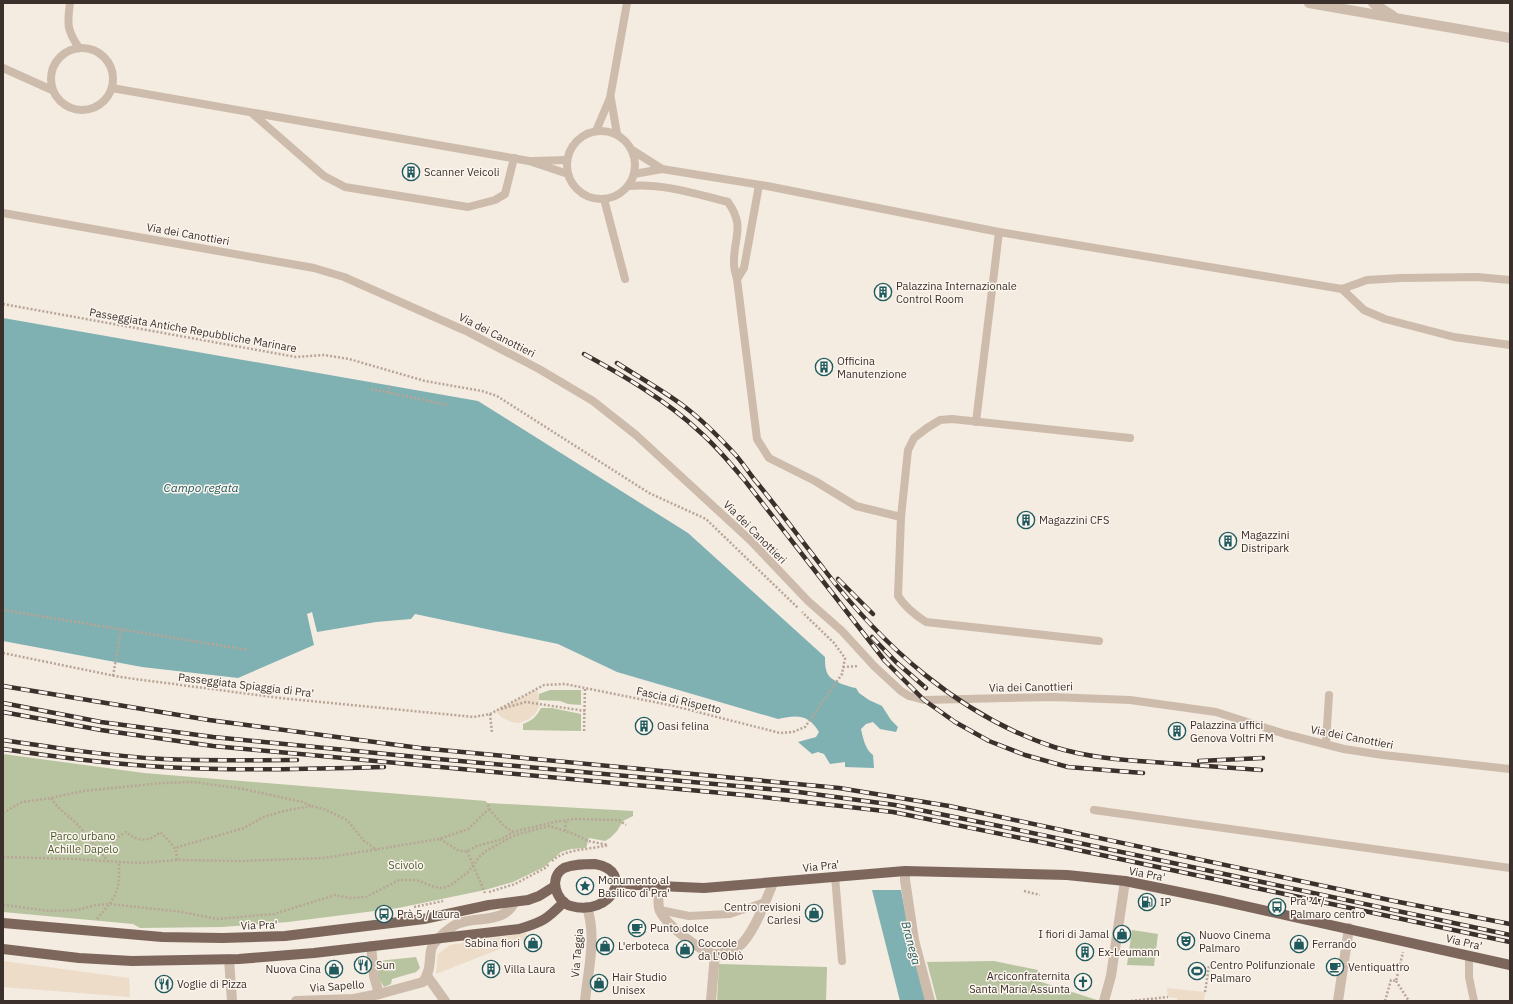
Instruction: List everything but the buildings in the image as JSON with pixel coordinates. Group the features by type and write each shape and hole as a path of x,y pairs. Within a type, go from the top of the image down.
{"main road":[{"path":"583,864 594,864 607,867 614,874 616,882 614,891 604,903 577,908 569,906 564,902 557,894 555,886 555,881 559,872 564,868 583,864"},
{"name":"Via Pra'","path":"616,882 636,886 717,888 864,873 903,871 1048,874 1124,881 1510,964"},
{"name":"Via Pra'","path":"3,923 162,937 222,938 285,936 424,919 489,905 528,900 555,886"},
{"path":"3,949 79,958 132,961 229,959 314,953 371,946 434,941 520,928 539,923 551,915 564,902"}],"street":[{"path":"1309,3 1510,38"},
{"path":"1373,3 1397,18"},
{"path":"903,871 914,940 930,1001"},
{"path":"1104,1001 1111,976 1124,881"},
{"path":"659,886 660,910 670,924 705,951 715,954 727,952 738,947 747,937 773,883"},
{"path":"444,1001 427,976 430,967 431,948 434,941 458,924 502,915 512,907 514,902"},
{"name":"Via Taggia","path":"585,1001 593,934 592,921 587,907"},
{"path":"1338,1001 1348,928"},
{"path":"431,954 434,949 448,938"},
{"path":"371,946 374,976 379,994"},
{"path":"711,1001 715,954"},
{"path":"229,959 232,1001"},
{"name":"Via Sapello","path":"296,1001 354,999 423,982 427,976"}],"lane":[{"path":"70,3 68,16 69,33 79,48"},
{"path":"596,131 610,98 628,3"},
{"path":"79,48 91,49 102,55 110,64 113,76 112,88 108,97 101,104 92,109 73,109 64,105 52,90 52,71 56,62 62,55 70,50 79,48"},
{"path":"3,68 52,90"},
{"path":"112,88 514,158 529,161 568,174"},
{"path":"610,98 617,134"},
{"path":"253,113 324,176 345,187 468,207 495,200 505,194 514,158"},
{"path":"596,131 617,134 627,143 634,155 636,168 629,186 614,197 604,199 593,199 583,195 575,188 568,174 568,160 573,146 581,137 596,131"},
{"path":"632,150 662,169"},
{"path":"529,161 568,160"},
{"path":"634,174 662,169 759,185 999,232 1342,289 1367,280 1401,278 1477,277 1510,280"},
{"path":"629,186 642,184 655,186 728,202 735,212 738,224 734,265 756,439 769,458 815,481 856,506 901,516"},
{"path":"737,280 744,268 759,185"},
{"path":"604,199 625,278"},
{"name":"Via dei Canottieri","path":"3,213 314,268 344,277 466,331 539,368 593,401 636,435 750,540 808,601 842,631 874,666 901,691 909,696 924,700 1053,697 1130,700 1216,712 1285,734 1326,743 1344,749 1383,755 1510,769"},
{"path":"976,422 999,232"},
{"path":"1342,289 1364,310 1385,319 1454,337 1510,345"},
{"path":"1099,641 926,622 914,614 901,601 898,596 901,516 908,450 914,438 940,420 952,419 1130,438"},
{"path":"1326,743 1329,695"},
{"path":"1094,810 1510,868"},
{"path":"835,876 842,961"},
{"path":"660,910 689,916 730,914 765,902"},
{"path":"1469,956 1469,977 1474,1001"}],"path":[{"name":"Passeggiata Antiche Repubbliche Marinare","path":"3,304 296,357 324,355 349,359 425,381 482,391 497,396 649,493 706,519 834,643 845,658 842,674"},
{"path":"388,393 389,385"},
{"path":"371,389 448,405"},
{"path":"3,610 248,650"},
{"path":"114,676 121,630"},
{"name":"Passeggiata Spiaggia di Pra'","path":"3,652 114,676 280,698 474,717 490,714"},
{"name":"Fascia di Rispetto","path":"490,714 544,685 565,684 674,706 780,733 792,732 805,727 842,674"},
{"path":"584,731 585,687"},
{"path":"496,711 526,702 585,711"},
{"path":"490,714 492,733"},
{"path":"3,813 22,802 51,798 83,791 162,782 192,782 238,788 303,802 311,806 324,809 347,820 364,841 376,850"},
{"path":"51,798 56,805 78,825 101,854 110,862"},
{"path":"488,803 489,809 504,826 514,833"},
{"path":"176,850 178,847 192,842 244,828 263,817 284,810 311,806"},
{"path":"3,857 142,863 177,860 240,861 324,858 439,839 468,829 482,818 489,809"},
{"path":"439,839 459,851 467,851 477,846 502,839 527,828 566,820 619,820 626,826"},
{"path":"565,831 566,820"},
{"path":"3,905 50,911 77,910 96,905 110,904 182,912 217,919 274,914 335,895 350,898 366,897 399,880 417,880 434,887 443,888 468,872 480,856 486,851 514,833 549,826 588,840 608,845 560,854 545,868 515,884 479,894"},
{"path":"101,854 119,836 126,832 133,837 144,840 155,837 160,832 176,850 177,860"},
{"path":"467,851 486,893"},
{"path":"97,923 97,920 110,904 116,893 119,882 119,862"},
{"path":"1024,891 1040,895"},
{"path":"412,907 444,901"},
{"path":"1405,942 1396,981 1409,1001"},
{"path":"1205,992 1208,966"},
{"path":"1385,1001 1391,980 1396,981"},
{"path":"1131,1001 1168,997"}],"green space":[{"path":"550,690 581,690 581,705 568,704 560,701 539,700 539,694"},
{"path":"541,708 552,708 581,714 581,731 523,730 523,724 534,718"},
{"name":"Parco urbano Achille Dapelo","path":"3,754 144,773 486,801 488,803 633,811 633,816 623,821 617,831 605,841 589,838 586,848 571,849 561,852 544,867 513,882 485,890 398,908 288,922 222,927 140,928 133,924 3,912"},
{"path":"1132,930 1158,934 1154,966 1127,965"},
{"path":"416,957 420,968 416,972 392,979 391,984 384,987 378,977 378,961"},
{"path":"994,961 1038,970 1035,980 1100,1001 937,1001 927,962"},
{"path":"719,964 827,967 826,1001 717,1001"}],"shaded area":[{"path":"537,689 539,707 535,714 529,719 519,723 511,722 501,717 496,711"},
{"path":"526,933 528,938 436,974 438,954 450,945"},
{"path":"3,961 129,978 130,997 3,987"},
{"path":"1167,988 1205,992 1204,1001 1177,1001 1177,998 1168,997"}],"water":[{"name":"Campo regata","path":"3,318 478,401 688,533 825,657 827,672 831,678 842,684 856,688 859,693 869,700 882,706 891,720 898,727 896,732 880,729 873,722 866,724 861,729 866,747 873,755 874,768 845,767 845,762 830,764 824,754 818,752 812,754 798,742 816,737 819,732 811,722 802,717 778,719 617,672 558,644 415,614 411,619 376,622 317,632 312,612 307,614 314,645 238,678 142,667 3,641"},
{"name":"Branega","path":"872,890 901,890 911,942 926,1001 900,1001"}],"railway":[{"path":"584,354 659,399 687,420 712,444 746,482 885,661 924,700 955,722 989,741 1025,755 1068,767 1143,773"},
{"path":"617,363 677,401 715,433 738,457 823,568 871,625 897,651 925,675 955,697 987,717 1020,734 1054,747 1091,756 1261,770"},
{"path":"838,579 873,614"},
{"path":"872,637 896,662 926,688"},
{"path":"3,686 209,720 420,748 839,788 949,806 1394,901 1510,924"},
{"path":"3,703 101,722 213,737 791,791 895,805 1510,935"},
{"path":"3,712 101,730 213,746 744,795 893,812 1510,942"},
{"path":"3,740 143,758 197,760 297,760"},
{"path":"3,749 83,760 163,767 246,769 384,767"},
{"path":"1199,761 1263,758"}],"place":[{"name":"Scanner Veicoli","path":"411,172"},
{"name":"Palazzina Internazionale Control Room","path":"883,292"},
{"name":"Officina Manutenzione","path":"824,367"},
{"name":"Magazzini CFS","path":"1026,520"},
{"name":"Magazzini Distripark","path":"1228,541"},
{"name":"Oasi felina","path":"644,726"},
{"name":"Palazzina uffici Genova Voltri FM","path":"1177,731"},
{"name":"Monumento al Basilico di Pra'","path":"585,886"},
{"name":"IP","path":"1147,902"},
{"name":"Pra' 4 / Palmaro centro","path":"1277,907"},
{"name":"Centro revisioni Carlesi","path":"814,913"},
{"name":"Prà 5 / Laura","path":"384,914"},
{"name":"Punto dolce","path":"637,928"},
{"name":"I fiori di Jamal","path":"1122,934"},
{"name":"Nuovo Cinema Palmaro","path":"1186,941"},
{"name":"Sabina fiori","path":"533,943"},
{"name":"Ferrando","path":"1299,944"},
{"name":"L'erboteca","path":"605,946"},
{"name":"Coccole da L'Oblò","path":"685,949"},
{"name":"Ex-Leumann","path":"1085,952"},
{"name":"Sun","path":"363,965"},
{"name":"Ventiquattro","path":"1335,967"},
{"name":"Nuova Cina","path":"334,969"},
{"name":"Villa Laura","path":"491,969"},
{"name":"Centro Polifunzionale Palmaro","path":"1197,971"},
{"name":"Arciconfraternita Santa Maria Assunta","path":"1083,982"},
{"name":"Hair Studio Unisex","path":"599,983"},
{"name":"Voglie di Pizza","path":"164,984"}],"park label":[{"name":"Scivolo","path":"406,865"}]}
